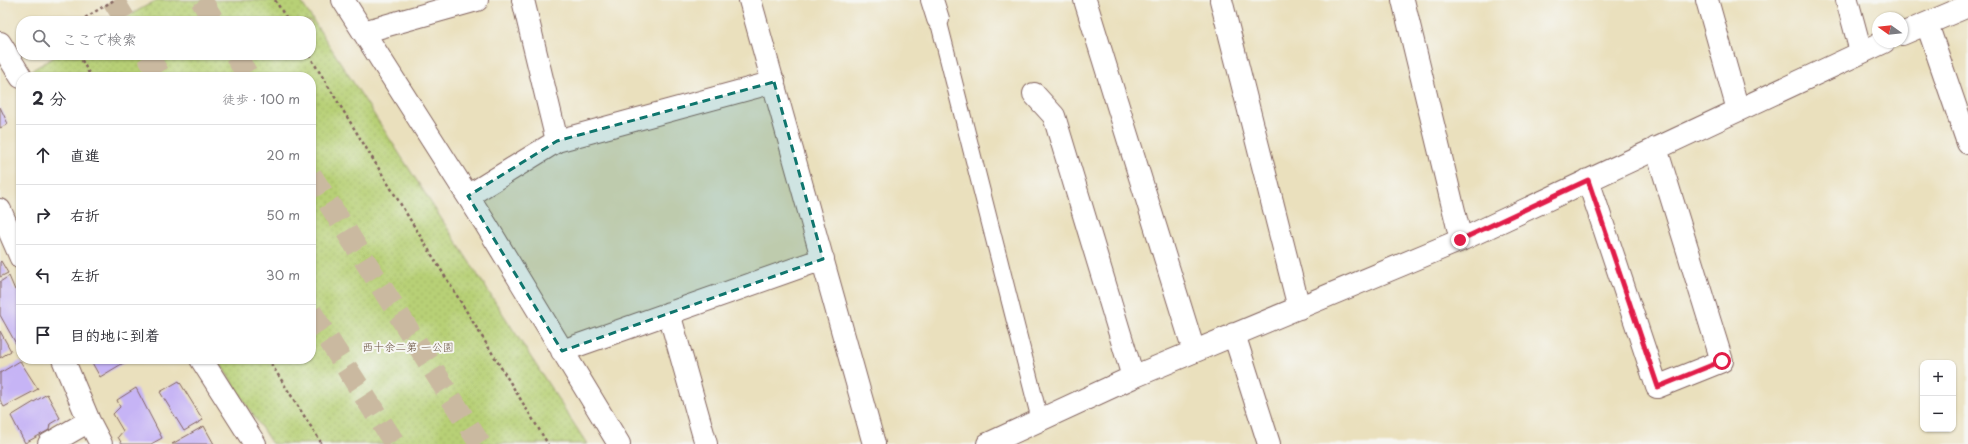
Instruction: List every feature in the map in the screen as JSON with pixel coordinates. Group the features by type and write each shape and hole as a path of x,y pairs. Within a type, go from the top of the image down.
{"street":[{"path":"343,0 468,196 618,444"},
{"path":"363,32 477,0"},
{"path":"523,0 557,141"},
{"path":"750,0 874,444"},
{"path":"1084,0 1194,351"},
{"path":"1221,0 1299,308"},
{"path":"1403,0 1460,240"},
{"path":"1707,0 1738,110"},
{"path":"1848,0 1861,52"},
{"path":"1908,32 1968,6"},
{"path":"1927,24 1968,143"},
{"path":"0,44 18,72"},
{"path":"988,444 1133,377 1460,240 1872,47"},
{"path":"468,196 557,141 774,82"},
{"path":"1034,94 1054,116 1133,377"},
{"path":"1588,180 1658,387 1722,361 1656,148"},
{"path":"0,210 11,248"},
{"path":"562,351 823,259"},
{"path":"670,313 706,444"},
{"path":"1234,334 1269,444"},
{"path":"65,364 89,422 101,444"},
{"path":"204,364 255,444"},
{"path":"49,444 89,422"}],"lane":[{"path":"935,10 1040,420"}],"path":[{"path":"88,16 114,0"},
{"path":"275,0 285,16"},
{"path":"82,60 88,72"},
{"path":"312,60 548,444"},
{"path":"271,364 322,444"}],"highlighted area":[{"path":"774,82 823,259 562,351 468,196 557,141"}],"green space":[{"name":"西十余二第 一公園","path":"157,0 300,0 310,16 128,16"},
{"name":"西十余二第 一公園","path":"316,25 587,444 272,444 220,364 316,364 316,72 33,72 32,70 49,60 316,60"}],"building":[{"path":"0,107 8,124 0,128"},
{"path":"1,261 8,273 0,277 0,262"},
{"path":"9,276 16,290 16,344 0,315 0,282"},
{"path":"0,331 11,351 0,358"},
{"path":"16,363 22,364 38,389 4,407 0,400 0,373"},
{"path":"93,364 122,364 100,377"},
{"path":"179,381 203,420 184,431 160,392"},
{"path":"136,388 162,438 151,444 122,444 118,437 123,431 113,414 120,407 117,400"},
{"path":"47,394 60,418 50,424 49,430 25,443 11,416"},
{"path":"204,426 214,444 172,444"}],"tunnel":[{"path":"113,0 123,16"},
{"path":"201,0 211,16"},
{"path":"150,60 158,72"},
{"path":"238,60 246,72"},
{"path":"316,183 480,444"},
{"path":"316,320 395,444"}],"route":[{"path":"1460,240 1588,180 1658,387 1722,361"}]}
